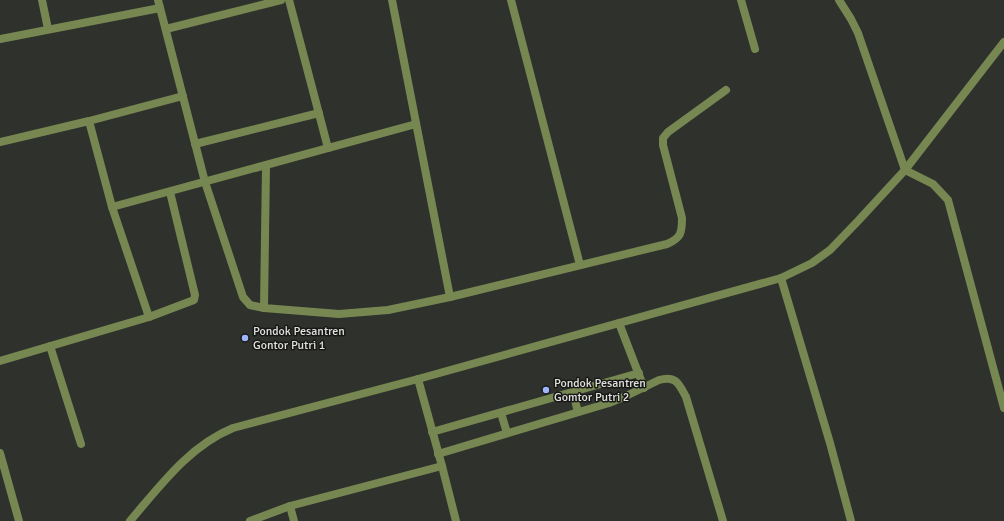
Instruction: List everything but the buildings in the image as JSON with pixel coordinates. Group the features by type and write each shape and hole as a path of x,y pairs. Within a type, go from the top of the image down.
{"street":[{"path":"42,0 48,29"},
{"path":"166,29 281,0"},
{"path":"289,0 328,148"},
{"path":"392,0 450,297"},
{"path":"511,0 580,265"},
{"path":"741,0 755,49"},
{"path":"839,0 858,33 905,170 933,184 948,200 1004,408"},
{"path":"0,39 159,4 205,182 243,297 250,305 264,308 339,314 388,310 450,297 667,244 676,240 682,229 682,218 663,145 663,138 668,132 726,90"},
{"path":"130,521 183,462 218,434 233,428 418,380 781,278 812,263 830,250 858,222 905,170 1004,42"},
{"path":"0,142 89,121 183,96"},
{"path":"195,144 319,113"},
{"path":"89,121 112,208 149,317"},
{"path":"112,208 416,124"},
{"path":"264,308 266,166"},
{"path":"0,361 149,317 192,301 195,297 170,192"},
{"path":"781,278 830,443 851,521"},
{"path":"619,323 644,388"},
{"path":"50,346 81,444"},
{"path":"432,432 639,373"},
{"path":"438,454 609,403 665,378 672,379 679,384 686,397 723,521"},
{"path":"418,380 456,521"},
{"path":"573,393 578,412"},
{"path":"501,413 507,433"},
{"path":"0,453 19,521"},
{"path":"250,521 290,506 442,466"},
{"path":"290,506 294,521"}],"place":[{"name":"Pondok Pesantren Gontor Putri 1","path":"245,338"},
{"name":"Pondok Pesantren Gomtor Putri 2","path":"546,390"}]}
